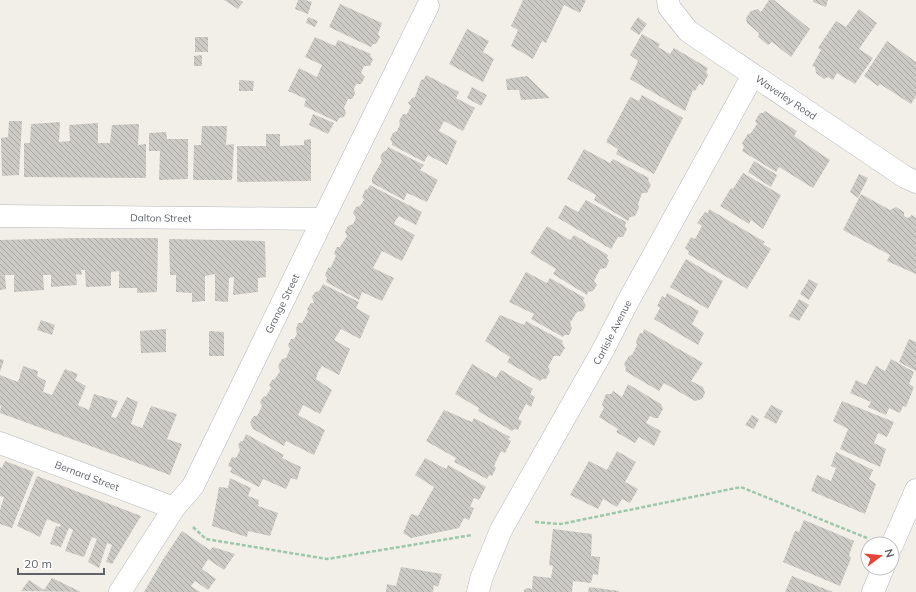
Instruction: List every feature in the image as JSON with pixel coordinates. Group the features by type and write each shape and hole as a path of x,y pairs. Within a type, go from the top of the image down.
{"street":[{"name":"Waverley Road","path":"668,0 669,7 688,31 905,177 916,182"},
{"name":"Grange Street","path":"120,592 174,508 193,486 428,6"},
{"name":"Carlisle Avenue","path":"478,592 481,579 501,530 603,350 626,304 753,75"},
{"name":"Dalton Street","path":"0,216 323,219"},
{"name":"Bernard Street","path":"0,443 174,508"},
{"path":"896,536 916,490"},
{"path":"873,592 880,576"}],"building":[{"path":"224,0 239,0 243,2 238,9"},
{"path":"298,0 312,2 308,14 295,9"},
{"path":"523,0 586,0 580,13 564,5 546,43 542,41 533,59 511,46 518,30 511,26"},
{"path":"769,0 774,0 810,29 791,57 772,42 768,45 758,37 759,33 747,23 746,18 751,11 758,9 761,12"},
{"path":"813,0 828,0 826,7 813,2"},
{"path":"340,4 382,23 378,34 380,37 376,44 373,44 371,47 329,27"},
{"path":"859,9 877,23 859,49 873,58 855,84 837,73 833,80 828,77 824,79 816,73 815,67 812,66 821,50 818,48 836,21 846,27"},
{"path":"308,17 318,21 315,27 306,23"},
{"path":"638,17 647,24 639,35 630,29"},
{"path":"467,29 489,41 483,52 494,59 483,82 449,64"},
{"path":"642,34 660,44 658,47 670,54 674,48 708,68 706,72 708,75 703,85 699,84 695,91 693,90 685,111 630,79 638,61 630,55"},
{"path":"195,37 208,37 208,52 195,52"},
{"path":"315,37 335,46 338,40 371,54 370,56 373,59 370,66 364,66 361,73 365,77 361,84 356,84 354,89 355,94 352,99 348,99 344,108 346,113 344,117 339,118 337,122 304,106 306,99 288,91 299,68 317,77 322,65 305,57"},
{"path":"887,41 916,62 916,96 911,104 880,84 878,86 864,76"},
{"path":"202,55 202,66 194,66 194,56"},
{"path":"426,75 459,92 456,98 475,108 463,131 444,121 439,131 457,141 447,165 428,155 424,162 392,145 390,139 393,133 397,131 400,124 399,121 403,114 407,114 411,106 408,103 415,97 421,80 424,79"},
{"path":"527,76 550,98 521,100 519,90 507,90 506,79"},
{"path":"239,80 254,81 253,91 239,91"},
{"path":"472,87 487,95 481,106 467,98"},
{"path":"642,95 683,118 654,174 616,154 618,149 606,142 630,97 639,101"},
{"path":"765,111 797,131 794,136 830,160 813,188 779,167 776,172 742,151 744,147 742,143 757,124 755,121 760,113"},
{"path":"313,114 334,123 328,134 309,125"},
{"path":"9,121 22,121 19,175 2,176 1,138 8,137"},
{"path":"60,122 59,142 70,141 69,125 98,123 98,143 110,143 112,125 139,124 138,145 146,144 146,178 24,177 24,143 30,143 31,124"},
{"path":"202,126 227,126 226,145 234,144 232,180 193,180 194,145 201,145"},
{"path":"166,132 167,139 188,139 188,179 159,180 160,151 149,151 149,133"},
{"path":"266,134 280,134 280,146 304,145 304,140 311,139 311,181 237,182 237,146 266,146"},
{"path":"388,147 424,165 420,170 438,180 427,202 407,193 404,200 372,183 372,178 382,161 380,157"},
{"path":"584,149 610,163 613,159 649,178 648,180 651,185 647,193 642,193 638,204 639,208 635,216 630,217 628,221 594,200 596,195 567,179"},
{"path":"754,161 777,175 771,187 748,172"},
{"path":"743,173 781,195 763,229 751,220 749,224 720,206 731,188 733,189"},
{"path":"859,174 868,178 858,198 850,192"},
{"path":"370,185 422,212 416,225 399,216 394,224 415,235 402,261 382,251 373,268 394,278 382,301 362,292 359,300 326,282 327,278 325,275 336,256 334,253 337,247 340,247 347,236 345,232 348,226 353,224 356,218 353,213 356,207 360,206 364,200 362,197 365,190 368,189"},
{"path":"861,194 890,210 896,207 904,212 904,216 908,218 912,215 916,218 916,274 887,261 890,255 843,230"},
{"path":"586,200 626,222 625,226 627,229 623,237 618,237 611,249 558,218 565,205 578,212"},
{"path":"709,209 765,242 763,244 771,249 747,289 688,254 689,251 685,248 691,237 695,239 702,226 697,223 705,212 708,213"},
{"path":"547,226 570,240 574,235 608,255 607,258 609,261 606,268 600,269 594,281 597,285 593,291 588,292 587,295 553,274 556,269 530,253"},
{"path":"158,238 157,292 137,293 137,288 119,288 119,271 111,272 111,286 86,287 85,270 81,270 82,275 76,274 77,285 51,287 51,275 43,275 44,290 14,292 14,275 5,275 6,289 0,290 0,240"},
{"path":"169,239 265,241 266,277 258,278 258,292 233,295 234,277 229,278 228,302 215,301 215,274 205,276 205,301 192,302 192,293 176,292 176,275 170,275"},
{"path":"686,259 723,281 708,309 670,287"},
{"path":"526,272 547,283 550,278 585,298 583,301 586,305 583,311 577,312 570,323 572,328 569,335 564,335 563,337 531,319 534,314 509,302"},
{"path":"809,279 818,284 809,300 800,294"},
{"path":"323,284 359,302 356,308 370,316 360,339 341,329 334,340 350,349 339,375 322,366 318,372 316,379 332,390 320,414 303,405 298,415 325,430 314,455 286,441 284,446 253,429 250,422 254,416 257,416 262,406 260,402 271,388 269,385 272,380 275,379 280,371 278,366 282,359 286,358 290,349 288,345 291,339 294,339 297,334 296,329 298,323 302,323 308,312 307,309 311,303 314,303 312,297 315,292 319,291"},
{"path":"667,293 699,311 692,324 704,333 698,345 654,319 660,308 657,306 662,296 665,298"},
{"path":"799,299 809,305 799,321 789,316"},
{"path":"500,315 524,325 526,321 563,341 562,343 565,348 560,356 554,356 548,367 550,371 546,379 542,379 540,381 507,362 510,357 485,341"},
{"path":"41,320 55,325 52,335 37,330"},
{"path":"166,329 166,352 141,353 140,331"},
{"path":"644,329 703,363 691,381 703,387 705,393 702,399 695,401 664,383 659,391 625,371 626,368 624,364 629,356 632,355 637,345 636,341 640,333 643,333"},
{"path":"209,331 224,332 224,356 209,356"},
{"path":"909,339 916,342 916,371 899,362"},
{"path":"0,359 4,360 0,372"},
{"path":"891,359 914,372 909,384 914,387 906,407 903,406 900,413 889,408 886,415 868,407 871,402 850,393 856,380 866,385 876,366 885,371"},
{"path":"472,364 496,378 501,370 533,389 530,394 535,397 531,407 526,404 518,419 522,421 518,430 514,429 512,431 478,411 479,408 455,394"},
{"path":"23,366 38,371 37,376 46,381 43,392 52,395 65,369 78,374 75,380 86,386 78,405 89,410 94,394 118,401 111,417 116,418 127,397 138,402 131,424 142,428 151,406 177,414 167,439 182,444 170,475 0,413 0,375 18,382"},
{"path":"628,384 661,404 663,409 658,418 650,416 646,423 661,431 654,446 639,437 635,443 616,432 618,429 599,417 604,408 602,404 606,394 611,394 613,391 622,397"},
{"path":"842,401 894,422 887,437 878,433 874,443 886,449 880,467 840,449 848,429 833,421"},
{"path":"771,405 783,411 776,424 764,417"},
{"path":"444,410 472,422 474,418 510,437 508,439 511,441 505,453 501,451 494,466 496,468 492,476 489,475 487,479 454,462 456,458 426,441"},
{"path":"752,415 759,419 754,429 745,425"},
{"path":"246,434 284,455 282,458 301,467 297,480 291,478 286,489 263,479 259,487 230,472 232,468 228,466 232,457 236,458 240,450 238,445 241,441 243,441"},
{"path":"617,451 636,462 625,482 638,489 630,503 622,499 617,507 603,499 598,509 570,495 589,461 607,470"},
{"path":"836,452 873,470 869,479 876,484 865,514 811,491 817,475 831,481 836,468 831,466"},
{"path":"425,458 446,469 448,465 486,487 479,500 474,498 470,507 474,508 469,520 464,518 459,528 411,538 403,533 411,514 418,516 434,487 415,475"},
{"path":"5,461 34,472 12,528 0,524 0,510 4,497 0,496 0,467 2,468"},
{"path":"37,476 141,516 112,564 106,562 112,545 107,543 99,568 88,562 97,539 92,537 84,557 65,551 73,530 69,528 61,547 50,544 56,526 59,527 61,525 47,519 40,537 17,526"},
{"path":"230,478 251,488 248,496 259,500 258,506 278,513 270,536 248,531 247,537 212,526 219,487 228,488"},
{"path":"804,520 854,541 849,555 851,558 840,586 783,562 795,531 799,532"},
{"path":"553,529 592,534 591,556 600,557 598,575 593,574 591,583 573,581 572,592 524,592 527,588 532,589 533,576 551,578 553,566 549,565"},
{"path":"182,531 210,550 213,547 235,554 224,570 208,559 202,569 216,579 208,590 195,581 191,586 200,592 144,592 162,561"},
{"path":"401,567 442,574 438,587 434,585 433,592 386,592 387,584 396,586"},
{"path":"792,576 833,592 785,592"},
{"path":"52,578 81,592 21,591 29,580 44,590"},
{"path":"589,587 619,591 619,592 588,592"}]}
